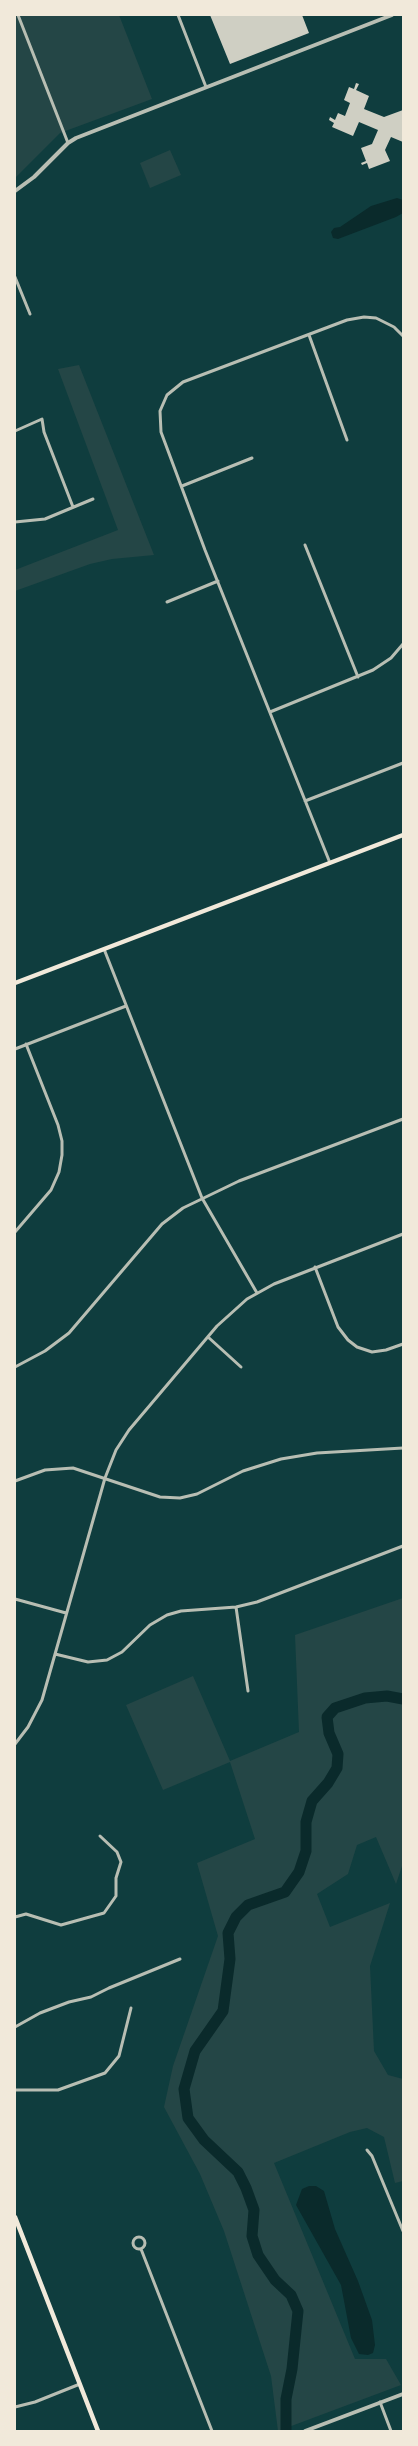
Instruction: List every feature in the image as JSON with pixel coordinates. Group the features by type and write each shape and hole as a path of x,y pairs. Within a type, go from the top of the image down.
{"main road":[{"path":"15,983 403,835"},
{"path":"15,2217 98,2431"}],"street":[{"path":"18,15 68,143"},
{"path":"178,15 206,87"},
{"path":"15,191 34,177 68,143 88,132 392,15"},
{"path":"15,277 30,314"},
{"path":"330,863 218,581 161,432 159,420 163,403 171,391 183,382 347,320 364,317 384,321 402,335"},
{"path":"309,335 347,440"},
{"path":"15,430 42,420 44,432 73,507"},
{"path":"182,486 252,458"},
{"path":"15,522 45,518 93,499"},
{"path":"305,545 358,677"},
{"path":"167,602 218,581"},
{"path":"270,712 358,677 384,663 403,644"},
{"path":"306,801 403,763"},
{"path":"104,949 202,1198 257,1293"},
{"path":"15,1049 126,1006"},
{"path":"15,1232 51,1190 59,1172 62,1156 62,1142 58,1125 26,1044"},
{"path":"15,1367 45,1351 68,1333 162,1224 183,1208 239,1181 403,1119"},
{"path":"15,1744 37,1710 55,1654 105,1478 116,1450 129,1430 208,1337 232,1312 257,1293 316,1267 403,1234"},
{"path":"316,1267 338,1327 348,1340 357,1347 372,1352 386,1350 403,1344"},
{"path":"208,1337 241,1367"},
{"path":"15,1480 40,1471 62,1468 105,1478 160,1497 180,1498 197,1494 243,1471 280,1459 317,1453 403,1448"},
{"path":"55,1654 88,1662 107,1660 122,1652 146,1628 164,1616 181,1611 236,1607 265,1599 403,1546"},
{"path":"15,1599 66,1613"},
{"path":"236,1607 248,1691"},
{"path":"15,1916 28,1915 61,1925 104,1913 116,1896 116,1878 121,1862 118,1852 100,1836"},
{"path":"15,2027 40,2013 69,2002 91,1997 180,1959"},
{"path":"15,2090 50,2091 64,2089 105,2073 119,2056 131,2008"},
{"path":"366,2150 372,2156 403,2231"},
{"path":"141,2249 212,2431"},
{"path":"15,2407 30,2404 80,2384"},
{"path":"305,2431 403,2394"},
{"path":"380,2402 391,2431"}],"shaded area":[{"path":"15,15 119,15 152,99 60,133 15,178"},
{"path":"170,150 181,175 150,188 140,163"},
{"path":"397,198 403,200 403,213 338,239 333,238 331,232 334,228 340,227 371,206"},
{"path":"79,365 154,555 112,559 90,564 15,591 15,570 118,530 58,369"},
{"path":"403,1598 403,1863 396,1884 376,1837 357,1845 348,1874 317,1894 330,1927 390,1903 370,1966 374,2051 388,2075 403,2079 403,2181 395,2183 384,2137 367,2128 350,2132 274,2163 355,2359 386,2359 401,2385 278,2431 271,2376 224,2231 200,2174 164,2107 173,2066 218,1936 197,1863 255,1839 230,1762 163,1790 126,1705 193,1676 230,1761 299,1732 295,1635"},
{"path":"316,2186 324,2191 335,2229 358,2281 372,2320 375,2345 373,2353 368,2355 359,2354 351,2338 341,2285 296,2205 302,2189"}],"building":[{"path":"210,15 302,15 309,33 230,64"},
{"path":"356,83 359,84 356,90 369,96 364,109 384,117 403,110 403,142 391,137 385,150 390,161 369,169 367,163 362,165 361,163 366,161 361,148 372,144 378,130 359,122 353,136 332,127 334,123 329,120 330,117 335,120 338,113 345,116 350,103 344,100 349,87 354,89"}],"waterway":[{"path":"286,2431 286,2399 292,2369 298,2311 291,2295 275,2280 258,2255 252,2236 254,2210 238,2172 204,2140 188,2118 184,2089 195,2051 223,2011 230,1959 228,1933 236,1917 248,1905 285,1892 299,1872 306,1851 306,1822 312,1801 328,1783 337,1768 338,1754 329,1733 327,1717 335,1708 365,1698 387,1696 403,1699"}]}
